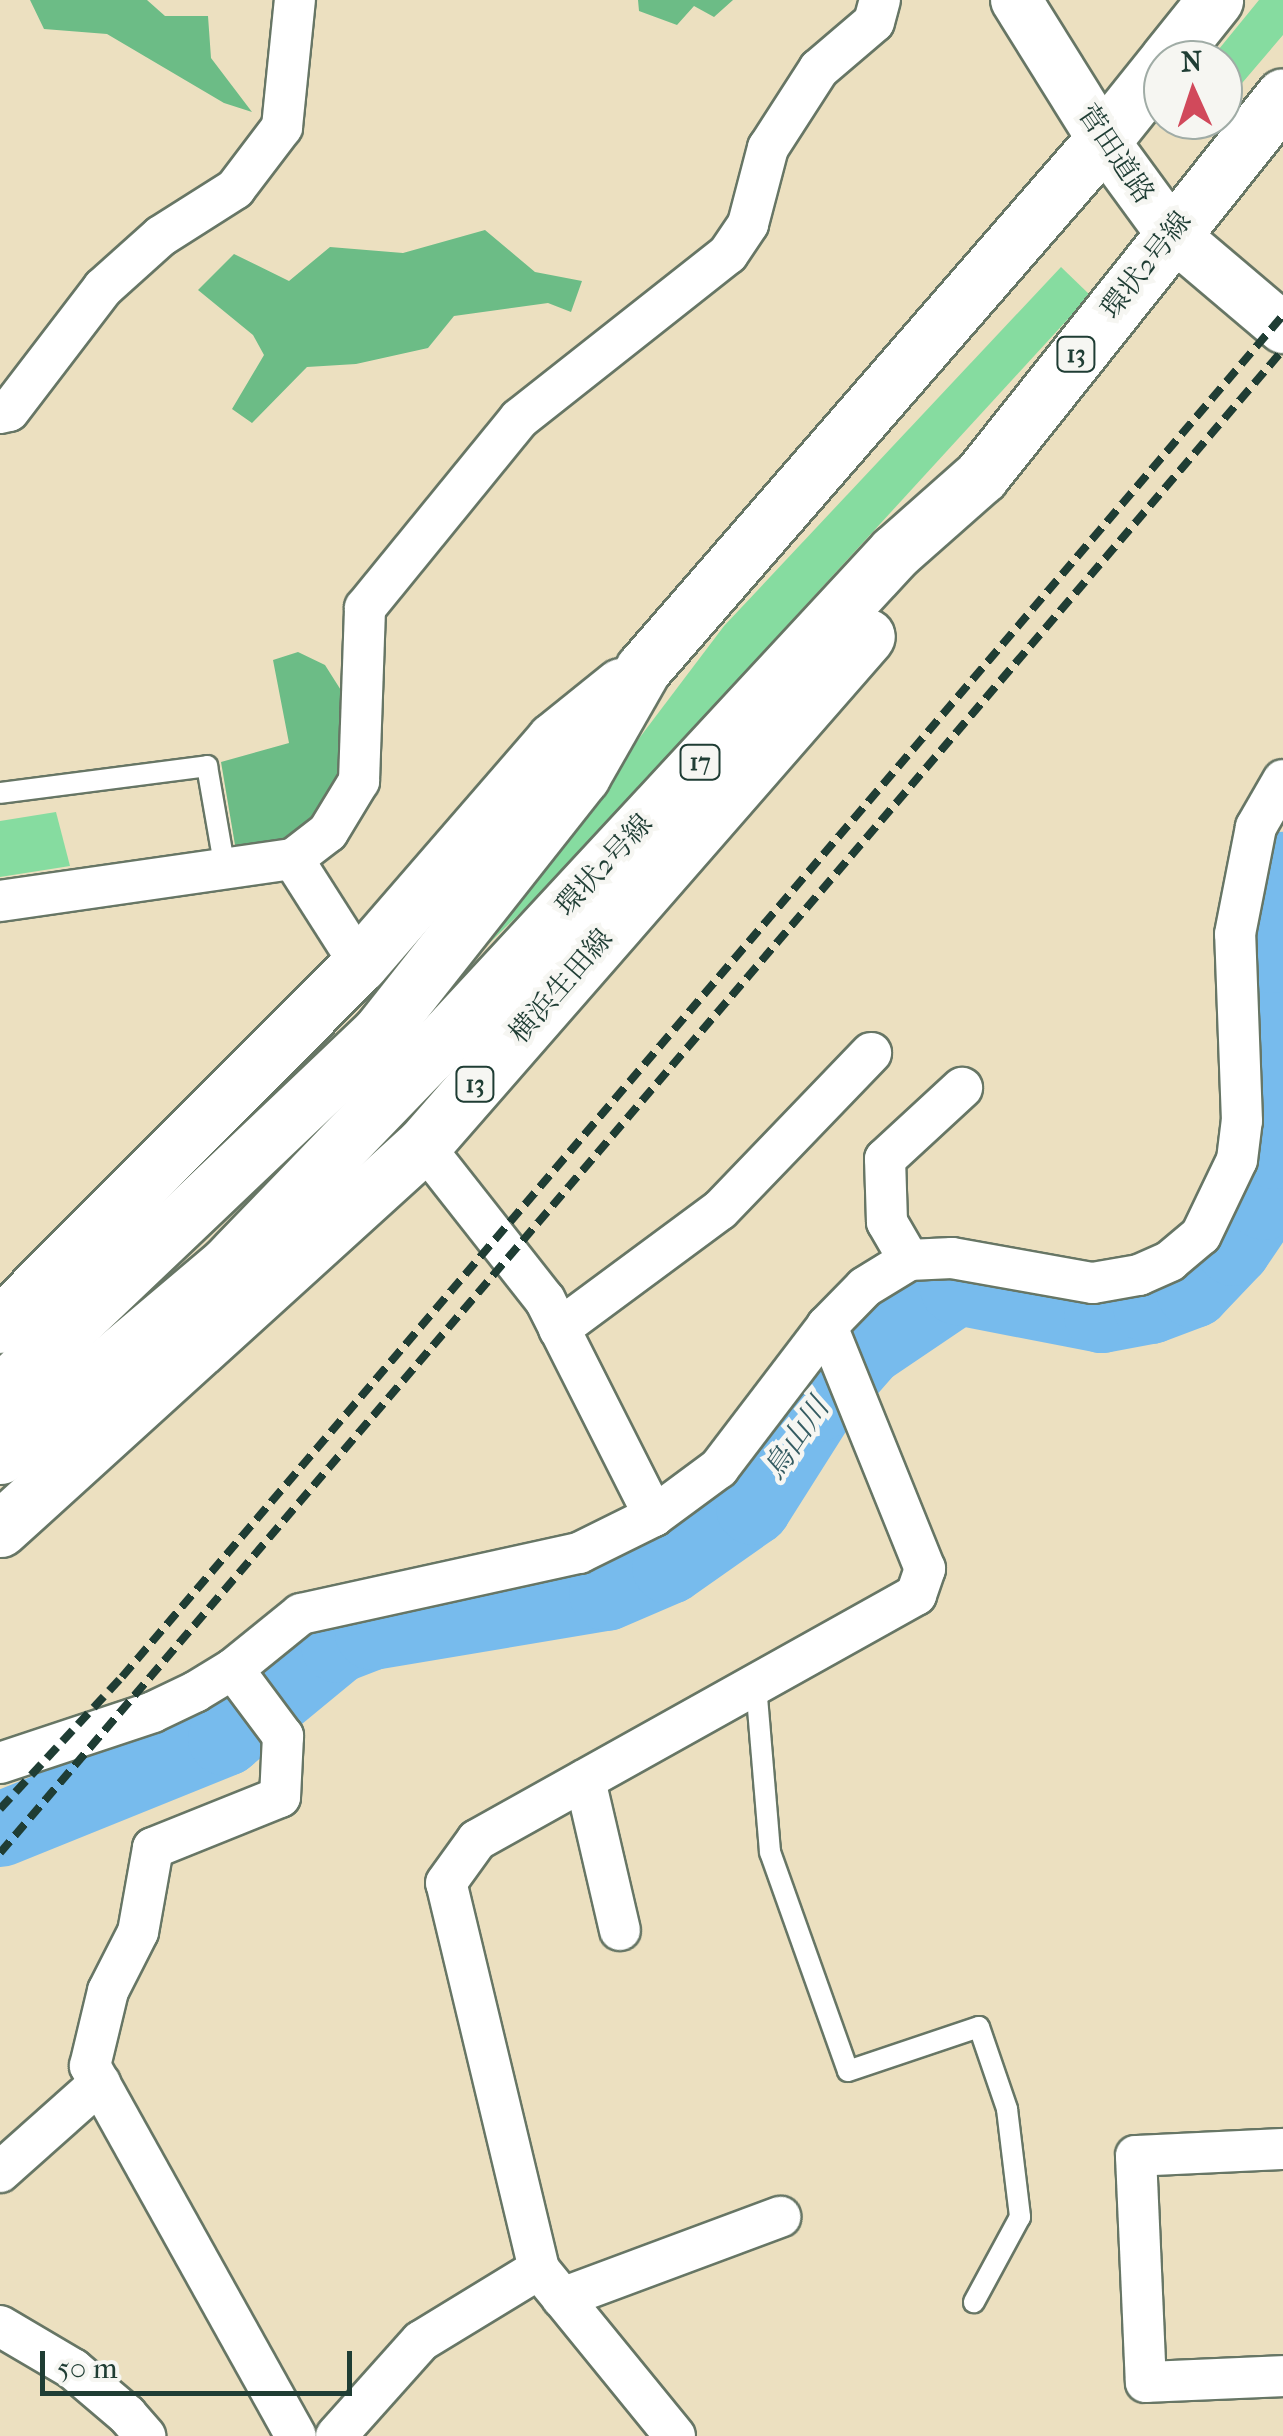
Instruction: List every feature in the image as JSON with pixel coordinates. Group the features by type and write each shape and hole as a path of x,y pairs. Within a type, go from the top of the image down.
{"main road":[{"name":"環状2号線","path":"1183,40 1215,0"},
{"name":"環状2号線","path":"0,1456 227,1264 403,1045 582,776 643,669 1143,90"},
{"name":"環状2号線","path":"0,1393 403,1045 895,552 981,476 1283,97"},
{"name":"横浜生田線","path":"0,1529 423,1145 934,559 981,476"},
{"path":"0,1325 360,964 554,740 643,669"}],"street":[{"path":"0,413 9,411 103,288 161,236 235,190 282,127 295,0"},
{"path":"0,901 293,859 328,832 360,780 364,608 519,418 728,254 748,224 768,148 819,69 874,22 880,0"},
{"name":"菅田道路","path":"1016,0 1103,140 1171,233 1283,328"},
{"path":"0,1763 153,1712 233,1669 301,1614 578,1553 654,1516 719,1468 833,1343 865,1287 909,1260 952,1258 1094,1283 1139,1275 1170,1261 1201,1235 1237,1160 1242,1121 1234,934 1256,827 1283,780"},
{"path":"293,859 360,964"},
{"path":"560,1329 720,1210 871,1053"},
{"path":"909,1260 887,1222 885,1160 962,1088"},
{"path":"423,1145 489,1224 545,1300 654,1516"},
{"path":"675,2436 550,2283 446,1883 477,1840 916,1595 925,1568 833,1343"},
{"path":"233,1669 283,1736 280,1797 153,1848 138,1932 108,1991 90,2066 296,2436"},
{"path":"585,1780 620,1930"},
{"path":"0,2172 100,2082"},
{"path":"1283,2150 1136,2156 1146,2382 1283,2376"},
{"path":"336,2436 421,2341 550,2283 780,2217"},
{"path":"0,2326 74,2369 128,2415 145,2436"}],"lane":[{"path":"0,793 207,766 225,869"},
{"path":"756,1685 770,1852 848,2071 979,2027 1008,2108 1020,2218 974,2302"}],"green space":[{"path":"30,0 147,0 165,16 208,16 211,58 252,112 224,103 107,34 44,29"},
{"path":"638,0 733,0 714,17 694,6 677,25 639,11"},
{"path":"1259,0 1283,0 1283,35 1243,82 1243,40 1226,40"},
{"path":"485,230 535,272 582,281 571,312 548,303 454,316 428,348 356,364 307,367 252,423 232,409 264,355 253,335 198,290 234,254 289,281 330,247 403,253"},
{"path":"1061,267 1090,295 549,885 470,962 724,626"},
{"path":"298,652 325,665 344,695 340,782 317,822 283,841 235,845 221,762 289,743 273,660"},
{"path":"56,812 70,866 0,877 0,821"}],"waterway":[{"name":"鳥山川","path":"0,1829 225,1738 338,1645 372,1632 606,1593 669,1566 753,1507 818,1404 867,1348 957,1287 1101,1315 1150,1306 1193,1290 1233,1248 1264,1202 1274,1151 1271,955 1283,869"}],"railway":[{"path":"0,1809 122,1677 1283,315"},
{"path":"0,1853 1283,350"}]}
